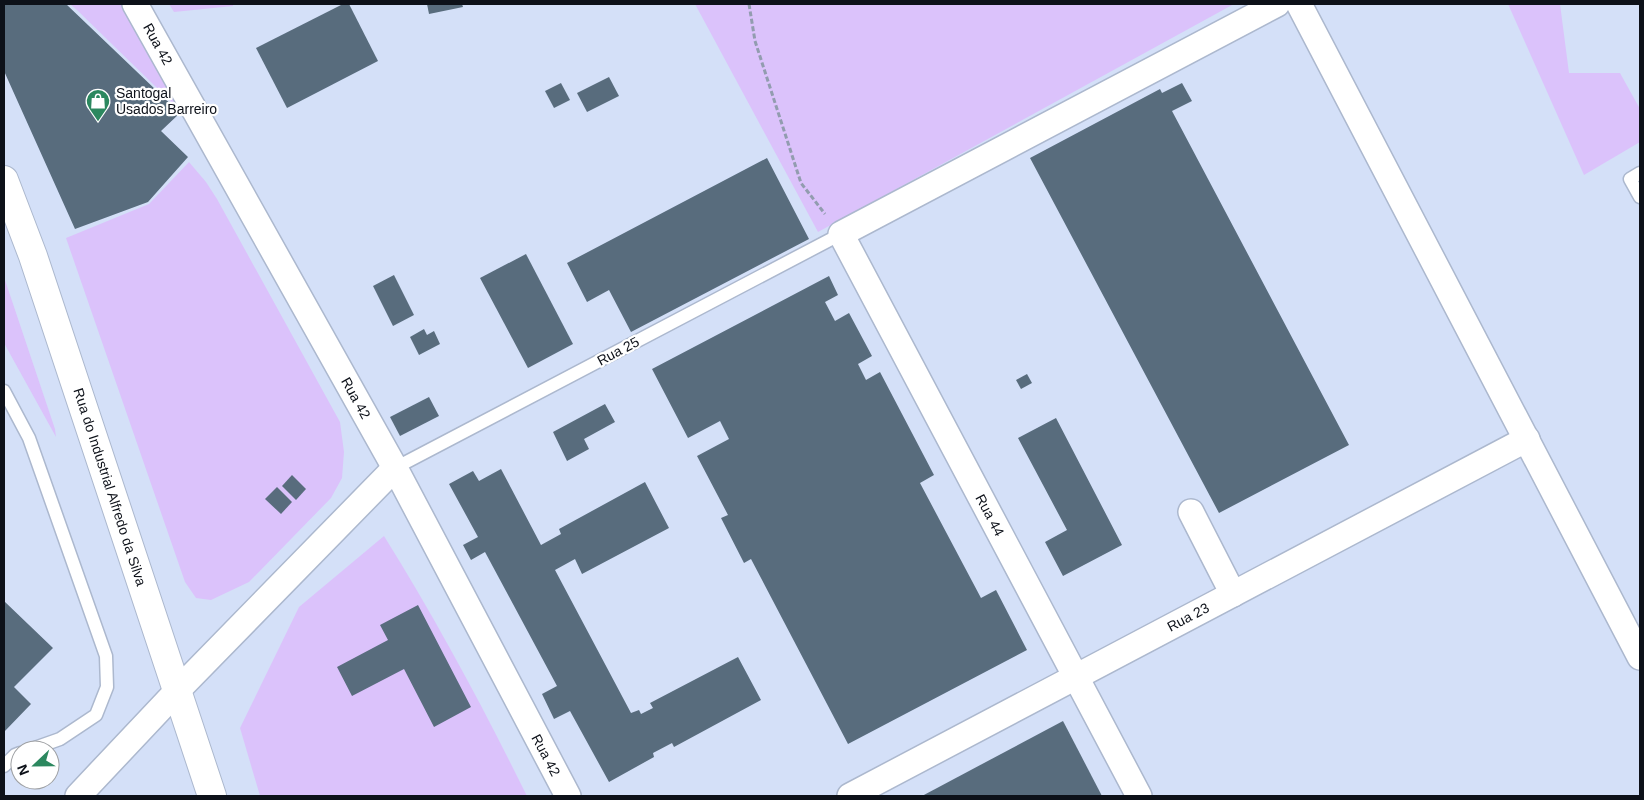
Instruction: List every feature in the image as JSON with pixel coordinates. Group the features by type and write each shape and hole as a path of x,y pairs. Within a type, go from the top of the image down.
{"street":[{"name":"Rua 42","path":"135,4 395,468 568,796"},
{"path":"841,234 1277,4"},
{"path":"1299,4 1640,657"},
{"name":"Rua do Industrial Alfredo da Silva","path":"4,180 33,256 212,796"},
{"name":"Rua 44","path":"841,234 1139,796"},
{"name":"Rua 23","path":"850,796 1527,439"},
{"path":"78,796 177,691 395,468"},
{"path":"1191,512 1233,594"}],"lane":[{"path":"1640,173 1630,179 1640,197"},
{"name":"Rua 25","path":"395,468 841,234"},
{"path":"4,391 29,438 106,656 108,687 96,715 57,740"}],"path":[{"path":"748,4 755,41 801,183 841,234"}],"shaded area":[{"path":"70,4 129,4 195,125 77,10"},
{"path":"169,4 233,4 233,6 174,12"},
{"path":"695,4 1234,4 818,232"},
{"path":"1508,4 1560,4 1569,73 1620,73 1640,109 1640,142 1584,175"},
{"path":"189,162 217,199 340,422 344,452 342,478 331,498 249,582 211,600 196,598 185,582 66,238 149,204"},
{"path":"4,277 55,429 56,437 4,343"},
{"path":"384,536 459,664 527,796 260,796 240,728 299,607"}],"building":[{"name":"Santogal Usados Barreiro","path":"4,4 66,4 180,113 161,131 188,157 148,202 75,229 4,71"},
{"path":"343,4 349,4 378,61 287,108 256,48"},
{"path":"427,4 462,4 463,7 429,14"},
{"path":"609,77 619,96 587,112 577,93"},
{"path":"561,83 570,100 554,108 545,91"},
{"path":"1182,83 1192,101 1172,111 1349,445 1219,513 1030,158 1160,89 1162,93"},
{"path":"767,158 809,239 631,332 609,290 587,302 567,263"},
{"path":"526,254 573,344 528,368 480,278"},
{"path":"394,275 414,315 393,326 373,286"},
{"path":"829,276 838,295 825,302 835,321 849,313 872,356 858,364 866,380 880,372 934,475 920,483 981,598 996,590 1027,650 848,744 751,559 744,563 721,518 728,515 697,456 729,439 720,421 688,438 652,369"},
{"path":"424,329 427,335 434,331 440,344 419,355 410,337"},
{"path":"1027,374 1032,383 1021,389 1016,380"},
{"path":"429,397 439,416 400,436 390,417"},
{"path":"605,404 615,422 584,439 589,449 567,461 553,432"},
{"path":"1056,418 1122,545 1063,576 1045,542 1067,530 1018,438"},
{"path":"501,469 541,545 561,534 559,529 645,482 669,528 582,574 575,559 555,570 631,713 639,710 641,714 653,708 650,703 738,657 761,700 674,747 672,743 653,753 654,757 609,782 570,711 554,719 542,694 557,686 485,552 471,560 463,545 478,537 449,484 473,471 479,481"},
{"path":"292,475 306,489 296,500 282,486"},
{"path":"277,487 292,502 281,514 265,499"},
{"path":"4,601 53,648 14,687 31,704 4,732"},
{"path":"418,605 471,707 434,727 404,669 352,696 337,667 388,640 380,625"},
{"path":"1063,721 1102,796 922,796"}],"place":[{"name":"Santogal Usados Barreiro","path":"98,122"}]}
